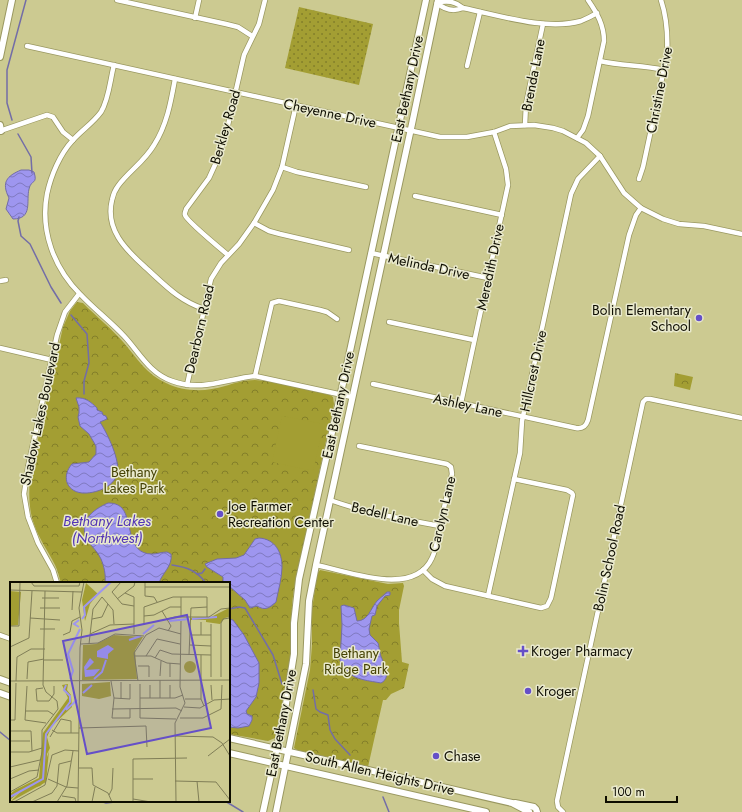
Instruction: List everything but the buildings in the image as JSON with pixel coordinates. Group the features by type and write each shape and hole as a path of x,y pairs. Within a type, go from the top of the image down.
{"main road":[{"path":"0,58 2,39 12,0"},
{"path":"426,0 438,1"},
{"name":"East Bethany Drive","path":"263,812 294,654 294,616 299,579 341,394 426,0"},
{"name":"East Bethany Drive","path":"276,812 306,664 309,601 316,565 438,1"},
{"path":"317,497 330,500"},
{"path":"0,678 10,683"},
{"path":"0,693 10,697"},
{"name":"South Allen Heights Drive","path":"230,738 512,803 529,812"},
{"name":"South Allen Heights Drive","path":"230,753 486,812"},
{"path":"406,793 408,780"},
{"path":"512,803 534,807 537,812"}],"street":[{"path":"117,0 132,2 195,18 230,24 252,36"},
{"path":"195,18 199,0"},
{"name":"Berkley Road","path":"228,255 192,223 186,217 185,213 186,209 209,178 219,156 223,145 244,55 261,18 266,0"},
{"path":"438,1 445,0 458,4 463,8 543,24 574,22 597,13"},
{"path":"577,138 583,130 588,116 604,47 604,33 597,13 588,0"},
{"name":"Christine Drive","path":"639,179 643,167 664,70 668,38 666,18 661,0"},
{"path":"438,1 444,8 456,11 463,8"},
{"path":"467,66 480,12"},
{"name":"Brenda Lane","path":"525,125 526,104 543,24"},
{"name":"Cheyenne Drive","path":"27,46 440,137 461,138 494,132 510,126 540,125 553,128 586,143 600,156 621,189 641,208 675,223 707,227 742,234"},
{"path":"600,61 616,65 664,70"},
{"path":"114,65 107,95 100,112 89,126 73,140 64,151 52,176 46,204 47,231 55,259 69,281 79,294 122,335 149,367 166,379 187,385 210,385 255,376 352,396"},
{"path":"175,79 170,106 156,143 145,159 117,187 111,203 111,220 118,238 137,260 182,300 204,309"},
{"name":"Dearborn Road","path":"187,385 211,279 217,269 239,244 254,223 270,196 282,167 296,105"},
{"path":"0,129 47,115 52,118 63,132 73,140"},
{"name":"Meredith Drive","path":"460,403 507,193 507,177 504,162 494,132"},
{"name":"Hillcrest Drive","path":"488,596 520,453 523,417 571,194 578,179 600,156"},
{"path":"282,167 297,172 366,187"},
{"path":"415,196 502,215"},
{"name":"Ashley Lane","path":"373,384 523,417 579,428 585,426 588,420 629,235 636,215 641,208"},
{"path":"254,223 269,231 349,250"},
{"name":"Melinda Drive","path":"371,253 488,278"},
{"path":"0,281 6,280"},
{"name":"Shadow Lakes Boulevard","path":"57,582 53,570 38,543 28,517 24,494 28,467 59,328 65,312 79,294"},
{"path":"255,376 272,303 279,301 320,310 327,312 337,319"},
{"path":"389,322 474,340"},
{"path":"0,348 52,360"},
{"name":"Bolin School Road","path":"563,812 557,804 558,798 643,402 650,399 742,418"},
{"name":"Carolyn Lane","path":"316,565 366,576 399,580 417,574 423,570 433,557 452,469 449,465 359,446"},
{"path":"423,570 432,579 445,586 541,608 547,606 551,598 572,500 572,493 567,490 514,478"},
{"name":"Bedell Lane","path":"330,500 349,507 373,513 440,526"},
{"path":"0,635 10,639"}],"green space":[{"path":"299,7 373,24 359,85 285,68"},
{"name":"Bethany Lakes Park","path":"77,302 83,303 124,343 148,371 159,380 173,386 203,390 218,388 243,381 255,380 292,386 333,397 334,404 294,589 292,604 291,660 275,738 268,741 230,734 230,582 61,582 55,565 38,535 32,518 30,506 30,475 63,327 70,311"},
{"path":"675,373 693,377 690,390 674,386"},
{"path":"282,416 319,423 323,428 313,471 272,462"},
{"name":"Bethany Ridge Park","path":"320,570 388,584 403,583 404,586 399,610 399,623 402,662 409,664 404,688 391,694 386,700 383,700 368,767 294,748 310,670 312,610 317,574"}],"water":[{"path":"21,170 29,170 34,172 35,180 29,189 26,213 24,216 13,219 6,209 9,198 6,184 9,177"},
{"path":"76,398 88,400 97,408 97,410 106,416 107,419 100,422 110,440 118,468 115,479 112,483 98,491 87,493 76,492 72,489 67,482 66,477 72,464 89,462 96,454 96,446 89,434 80,426 78,417 79,407"},
{"name":"Bethany Lakes (Northwest)","path":"108,503 115,504 122,508 128,521 131,536 138,549 144,553 152,554 167,552 171,554 169,566 159,582 105,582 102,562 88,541 84,528 85,522 92,513"},
{"path":"255,539 265,539 273,544 279,551 282,561 276,602 265,609 257,606 250,608 245,600 230,587 230,582 223,582 223,577 207,567 205,564 217,559 236,558 244,555"},
{"path":"387,592 390,592 390,595 385,596 377,606 375,615 372,616 369,629 370,635 378,643 386,669 386,677 381,683 363,680 350,674 340,661 342,625 341,606 344,605 354,608 357,621 361,620 367,617 377,601"},
{"path":"230,619 233,620 244,635 259,663 259,683 256,697 246,711 247,714 252,716 252,720 249,726 238,728 230,727"}],"waterway":[{"path":"12,120 7,103 7,70 26,0"},
{"path":"18,134 31,157 32,173"},
{"path":"19,217 18,221 21,236 30,244 51,287 61,303"},
{"path":"71,315 87,334 89,363 84,381 84,394"},
{"path":"172,565 191,570 199,575 205,582"},
{"path":"197,574 202,573 205,569"},
{"path":"230,609 239,607 245,608 273,655 282,684"},
{"path":"313,690 316,709 328,715 330,730 335,739 350,755"},
{"path":"0,732 10,740"},
{"path":"383,797 389,812"},
{"path":"103,802 115,802"},
{"path":"227,802 243,812"}],"place":[{"name":"Bolin Elementary School","path":"699,318"},
{"name":"Joe Farmer Recreation Center","path":"220,514"},
{"name":"Kroger Pharmacy","path":"523,651"},
{"name":"Kroger","path":"528,691"},
{"name":"Chase","path":"436,756"}]}
